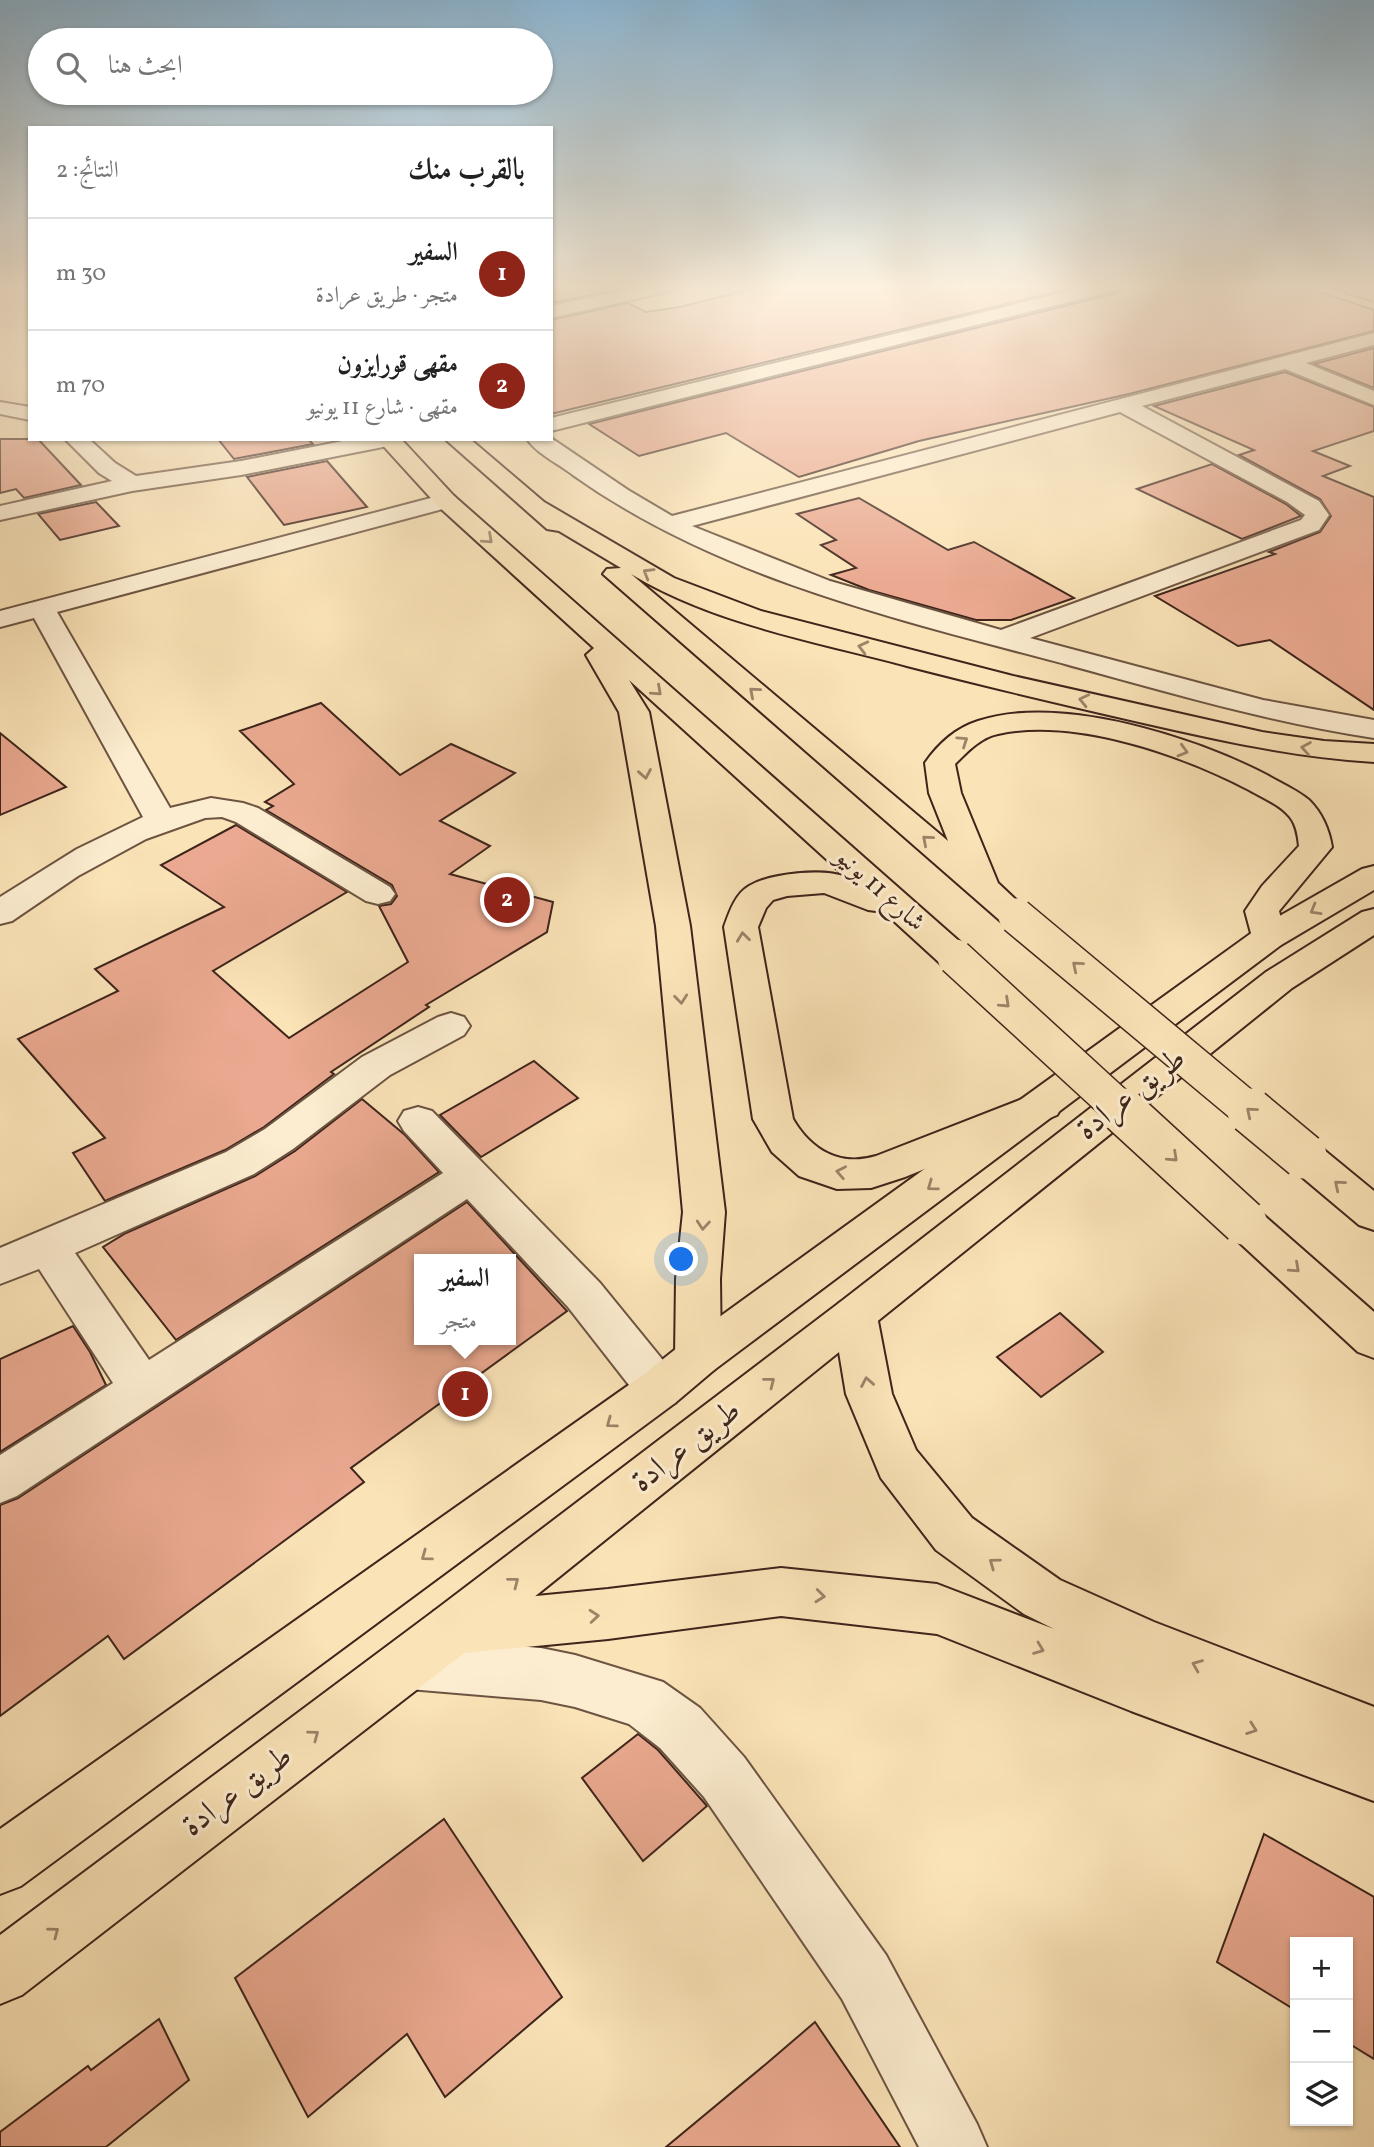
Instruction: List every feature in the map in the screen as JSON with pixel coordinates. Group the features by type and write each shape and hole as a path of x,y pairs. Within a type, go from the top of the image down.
{"main road":[{"name":"شارع 11 يونيو","path":"390,441 446,501 955,957 1374,1339"},
{"path":"458,441 1016,916 1374,1214"},
{"path":"537,508 665,583 752,617 1010,684 1262,741 1324,750 1374,753"},
{"path":"581,624 634,712 673,926 705,1212 698,1279 698,1357"},
{"path":"983,888 945,793 940,763 959,740 992,726 1037,722 1090,726 1189,752 1237,771 1303,811 1313,829 1316,847 1295,872 1277,887 1262,911 1269,937"},
{"name":"طريق عرادة","path":"0,1865 659,1389 698,1357 1269,937 1374,876"},
{"path":"914,920 859,893 828,882 784,886 761,893 750,905 741,926 774,1119 784,1142 796,1156 817,1167 851,1175 897,1164 1043,1105"},
{"name":"طريق عرادة","path":"0,1973 453,1629 855,1316 1279,980 1374,920"},
{"path":"855,1316 869,1394 898,1463 954,1534 1042,1597 1138,1641 1374,1735"},
{"path":"453,1629 608,1615 782,1592 937,1609 1374,1773"}],"street":[{"path":"553,425 707,386"},
{"path":"670,524 1194,386"},
{"path":"1344,386 1374,399"},
{"path":"1003,639 1310,525 1317,515 1311,506 1296,497 1121,404"},
{"path":"0,408 28,414"},
{"path":"78,441 107,468 132,484"},
{"path":"0,513 132,484 241,468 378,441"},
{"path":"541,441 611,491 670,524 734,553 844,595 1288,715 1374,729"},
{"path":"0,619 446,501"},
{"path":"42,608 161,821"},
{"path":"0,912 62,869 115,841 161,821 205,808 225,808 247,816 378,894"},
{"path":"0,1267 240,1163 278,1139 376,1066 451,1026"},
{"path":"418,1121 584,1295 659,1389"},
{"path":"0,1481 471,1176"},
{"path":"47,1246 143,1389"},
{"path":"409,1663 541,1674 575,1681 644,1701 681,1728 724,1777 864,1977 954,2147"}],"building":[{"path":"553,386 666,386 553,414"},
{"path":"741,386 1159,386 919,441 799,477 726,433 639,456 589,424"},
{"path":"1230,386 1321,386 1374,407 1374,431 1313,451 1350,466 1323,476 1374,497 1374,710 1270,640 1238,646 1155,596 1275,554 1269,552 1320,532 1331,516 1320,499 1239,455 1254,450 1154,406"},
{"path":"0,439 40,441 81,485 24,498 16,489 0,493"},
{"path":"220,441 310,441 313,444 234,459"},
{"path":"327,461 367,507 284,525 247,477"},
{"path":"1212,464 1286,504 1301,516 1242,539 1137,489"},
{"path":"859,498 948,550 974,542 1074,598 1011,620 976,620 869,590 831,575 856,568 821,545 836,540 797,514"},
{"path":"96,502 119,526 60,540 38,514"},
{"path":"321,703 400,775 451,744 515,773 440,821 490,846 450,874 553,902 547,932 426,1005 429,1007 331,1072 334,1074 264,1127 225,1150 105,1201 73,1153 105,1138 18,1039 118,991 95,969 224,907 161,865 236,825 347,892 213,971 289,1038 408,962 379,906 391,904 397,896 392,885 266,810 273,806 265,802 294,784 240,731"},
{"path":"0,733 66,787 0,815"},
{"path":"534,1061 578,1098 481,1157 440,1115"},
{"path":"362,1099 405,1135 439,1172 176,1340 103,1247 126,1233 255,1176 295,1151"},
{"path":"467,1202 515,1254 414,1254 414,1345 516,1345 516,1255 567,1311 351,1468 364,1482 124,1659 108,1636 0,1716 0,1505 18,1498"},
{"path":"1060,1313 1103,1352 1041,1397 997,1357"},
{"path":"73,1326 90,1352 106,1385 0,1452 0,1359"},
{"path":"638,1734 658,1750 707,1806 643,1861 582,1778"},
{"path":"444,1819 562,1997 445,2097 407,2034 308,2117 235,1978"},
{"path":"1264,1834 1374,1897 1374,2059 1353,2046 1353,1937 1290,1937 1290,2007 1217,1962"},
{"path":"159,2019 189,2080 106,2147 0,2147 0,2132 88,2066 91,2070"},
{"path":"815,2022 900,2147 666,2147 766,2064"}],"place":[{"name":"مقهى قورايزون","path":"507,900"},
{"name":"السفير","path":"465,1394"}]}
